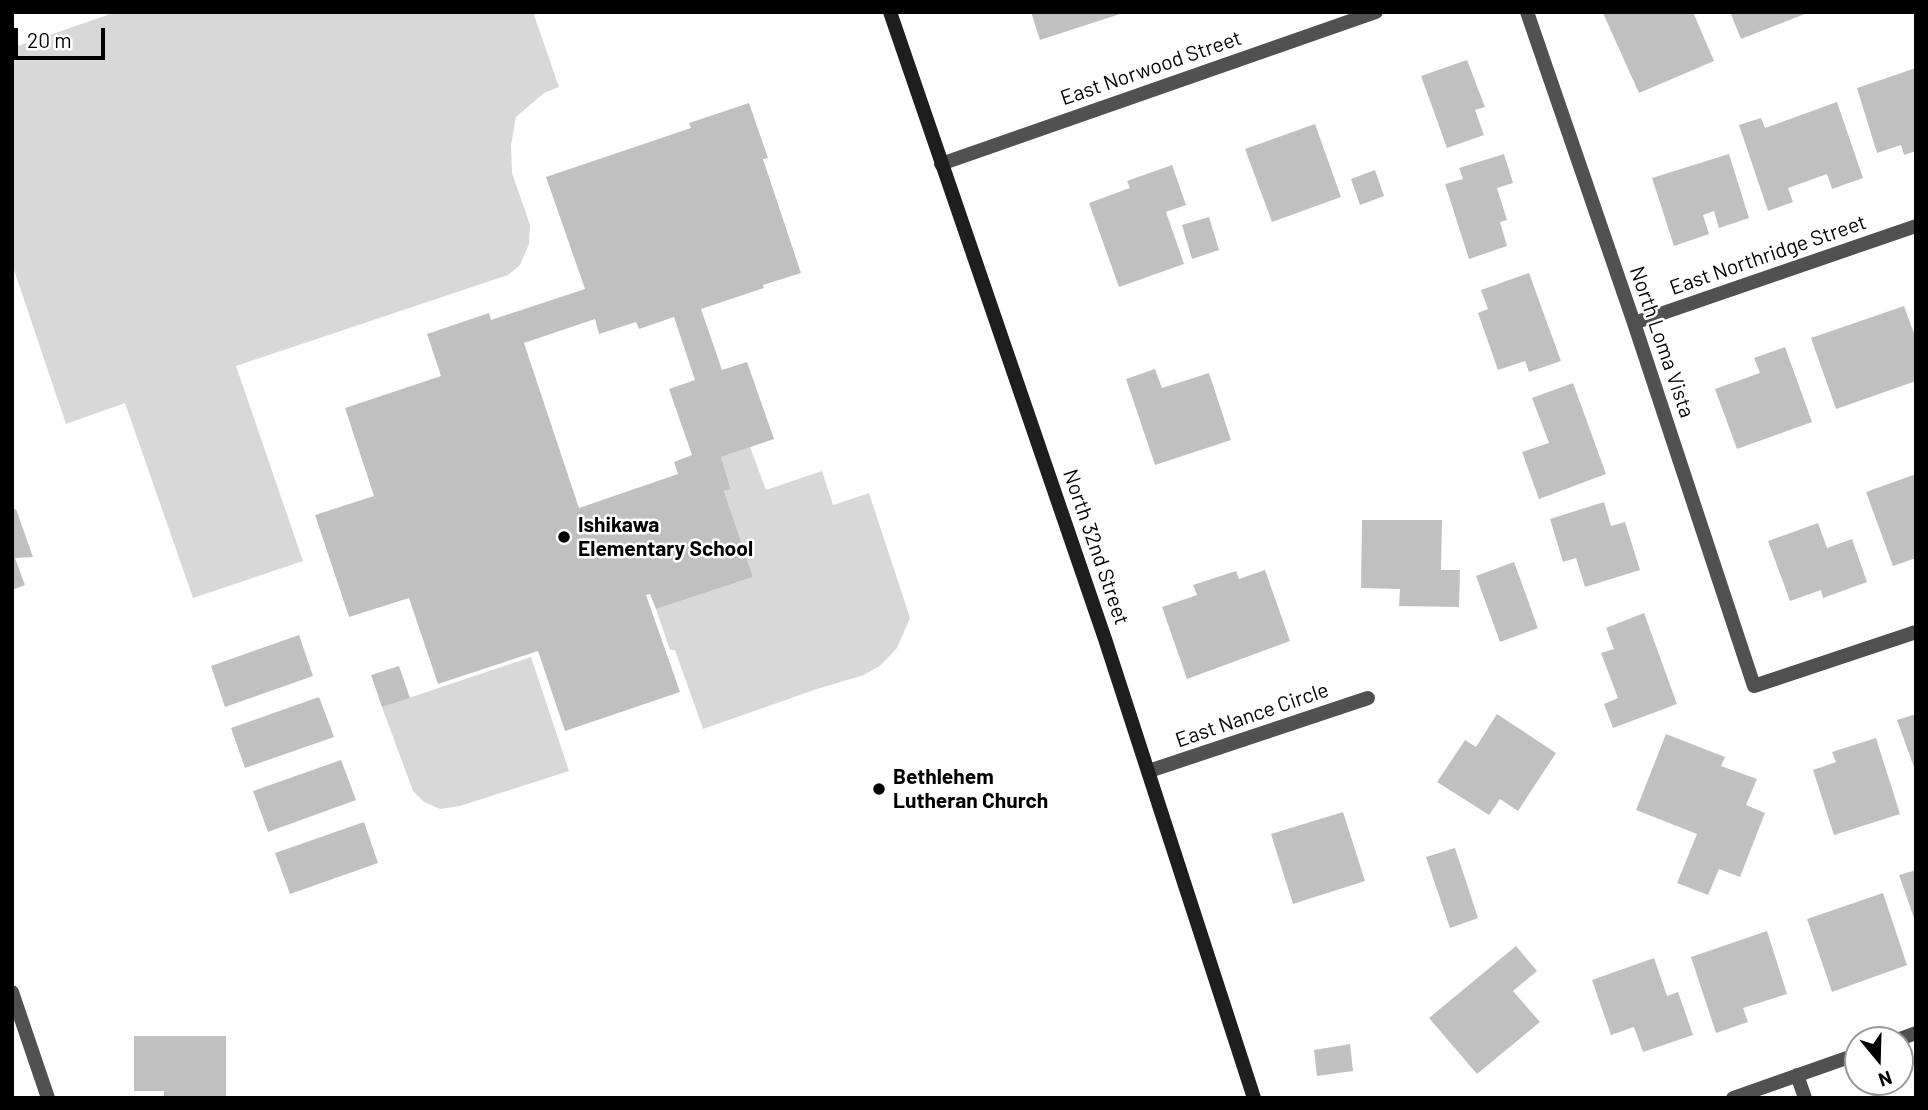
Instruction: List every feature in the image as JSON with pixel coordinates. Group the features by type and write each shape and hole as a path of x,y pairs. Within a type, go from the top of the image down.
{"street":[{"name":"North 32nd Street","path":"890,12 1149,771 1254,1098"},
{"name":"East Norwood Street","path":"941,164 1376,12"},
{"name":"North Loma Vista","path":"1527,12 1755,687 1916,632"},
{"name":"East Northridge Street","path":"1634,323 1916,226"},
{"name":"East Nance Circle","path":"1149,771 1368,698"},
{"path":"12,992 48,1098"},
{"path":"1733,1098 1844,1059"},
{"path":"1797,1075 1805,1098"}],"shaded area":[{"path":"116,12 533,12 559,87 544,93 516,117 511,145 512,173 530,225 529,244 520,265 508,275 236,366 303,561 193,598 125,403 66,424 12,264 12,48"},
{"path":"750,447 766,490 822,471 833,505 869,493 910,618 897,648 881,665 864,675 703,729 675,650 670,650 656,609 753,577 724,491 731,488 721,457"},
{"path":"531,657 569,771 460,806 440,809 424,802 413,791 382,707"}],"building":[{"path":"1031,12 1123,12 1123,13 1040,40"},
{"path":"1693,12 1714,61 1639,93 1603,13"},
{"path":"1730,12 1810,12 1741,39"},
{"path":"1467,60 1485,107 1475,110 1484,135 1447,148 1421,76"},
{"path":"1916,68 1916,151 1904,155 1901,145 1877,153 1857,88"},
{"path":"1837,102 1863,178 1832,189 1827,174 1788,188 1793,202 1768,211 1739,125 1761,118 1765,128"},
{"path":"749,103 768,158 763,159 801,273 701,309 722,370 747,362 774,439 721,457 731,489 724,491 753,577 656,609 650,594 646,595 680,692 565,731 538,651 438,684 409,598 349,617 315,515 374,496 345,408 441,376 427,334 489,313 491,320 585,289 546,177 691,128 689,123","holes":["674,317 695,380 669,389 692,455 674,462 678,474 579,508 524,343 595,319 599,334 636,322 639,329"]},
{"path":"1315,124 1341,197 1272,222 1245,149"},
{"path":"1504,154 1513,183 1497,188 1507,220 1500,222 1507,246 1469,259 1445,184 1463,179 1459,168"},
{"path":"1729,154 1749,218 1719,228 1714,211 1703,215 1709,234 1674,246 1652,178"},
{"path":"1172,165 1186,205 1166,212 1184,264 1119,287 1089,203 1130,188 1127,181"},
{"path":"1375,170 1384,196 1360,205 1351,179"},
{"path":"1209,217 1219,250 1192,259 1182,225"},
{"path":"1529,273 1561,361 1529,372 1525,361 1498,370 1478,313 1488,309 1481,290"},
{"path":"1904,306 1916,339 1916,381 1836,409 1811,338"},
{"path":"1785,347 1812,422 1737,449 1715,389 1760,373 1754,358"},
{"path":"1155,369 1162,388 1209,373 1231,440 1155,465 1126,379"},
{"path":"1573,383 1606,474 1539,499 1522,452 1549,443 1532,398"},
{"path":"1916,474 1916,558 1893,566 1866,492"},
{"path":"1604,502 1611,526 1625,522 1640,570 1585,587 1576,558 1563,562 1550,519"},
{"path":"16,509 33,557 15,558 25,585 12,590 12,510"},
{"path":"1362,520 1442,520 1441,570 1460,570 1459,607 1399,606 1400,589 1361,588"},
{"path":"1818,523 1827,548 1852,539 1867,582 1823,598 1821,590 1790,601 1768,541"},
{"path":"1514,562 1538,628 1500,642 1476,576"},
{"path":"1265,570 1290,641 1187,679 1162,607 1197,595 1193,585 1236,571 1239,579"},
{"path":"1644,613 1677,704 1613,728 1604,704 1618,698 1601,653 1614,649 1606,628"},
{"path":"299,635 313,676 225,707 211,666"},
{"path":"399,666 410,698 382,707 371,675"},
{"path":"319,697 334,737 245,768 231,728"},
{"path":"1497,714 1556,753 1518,811 1500,799 1489,815 1437,782 1465,740 1476,747"},
{"path":"1916,714 1916,770 1915,770 1897,720"},
{"path":"1666,734 1725,757 1721,766 1757,779 1746,805 1765,813 1740,877 1719,869 1708,895 1677,883 1697,834 1636,810"},
{"path":"1876,738 1900,814 1834,835 1813,770 1836,762 1832,752"},
{"path":"341,760 356,800 268,832 253,791"},
{"path":"1343,812 1365,881 1293,904 1271,834"},
{"path":"364,822 378,863 290,894 275,853"},
{"path":"1455,848 1478,918 1450,928 1426,857"},
{"path":"1916,870 1916,921 1915,921 1899,875"},
{"path":"1883,893 1907,965 1832,992 1807,919"},
{"path":"1767,931 1787,994 1743,1008 1748,1022 1716,1033 1691,957"},
{"path":"1516,946 1537,971 1513,991 1540,1022 1477,1074 1429,1018"},
{"path":"1654,958 1667,996 1678,992 1693,1035 1643,1052 1634,1027 1611,1035 1592,980"},
{"path":"134,1036 226,1036 226,1098 164,1098 164,1091 134,1091"},
{"path":"1350,1044 1353,1071 1317,1076 1314,1050"}],"place":[{"name":"Ishikawa Elementary School","path":"564,537"},
{"name":"Bethlehem Lutheran Church","path":"879,789"}]}
